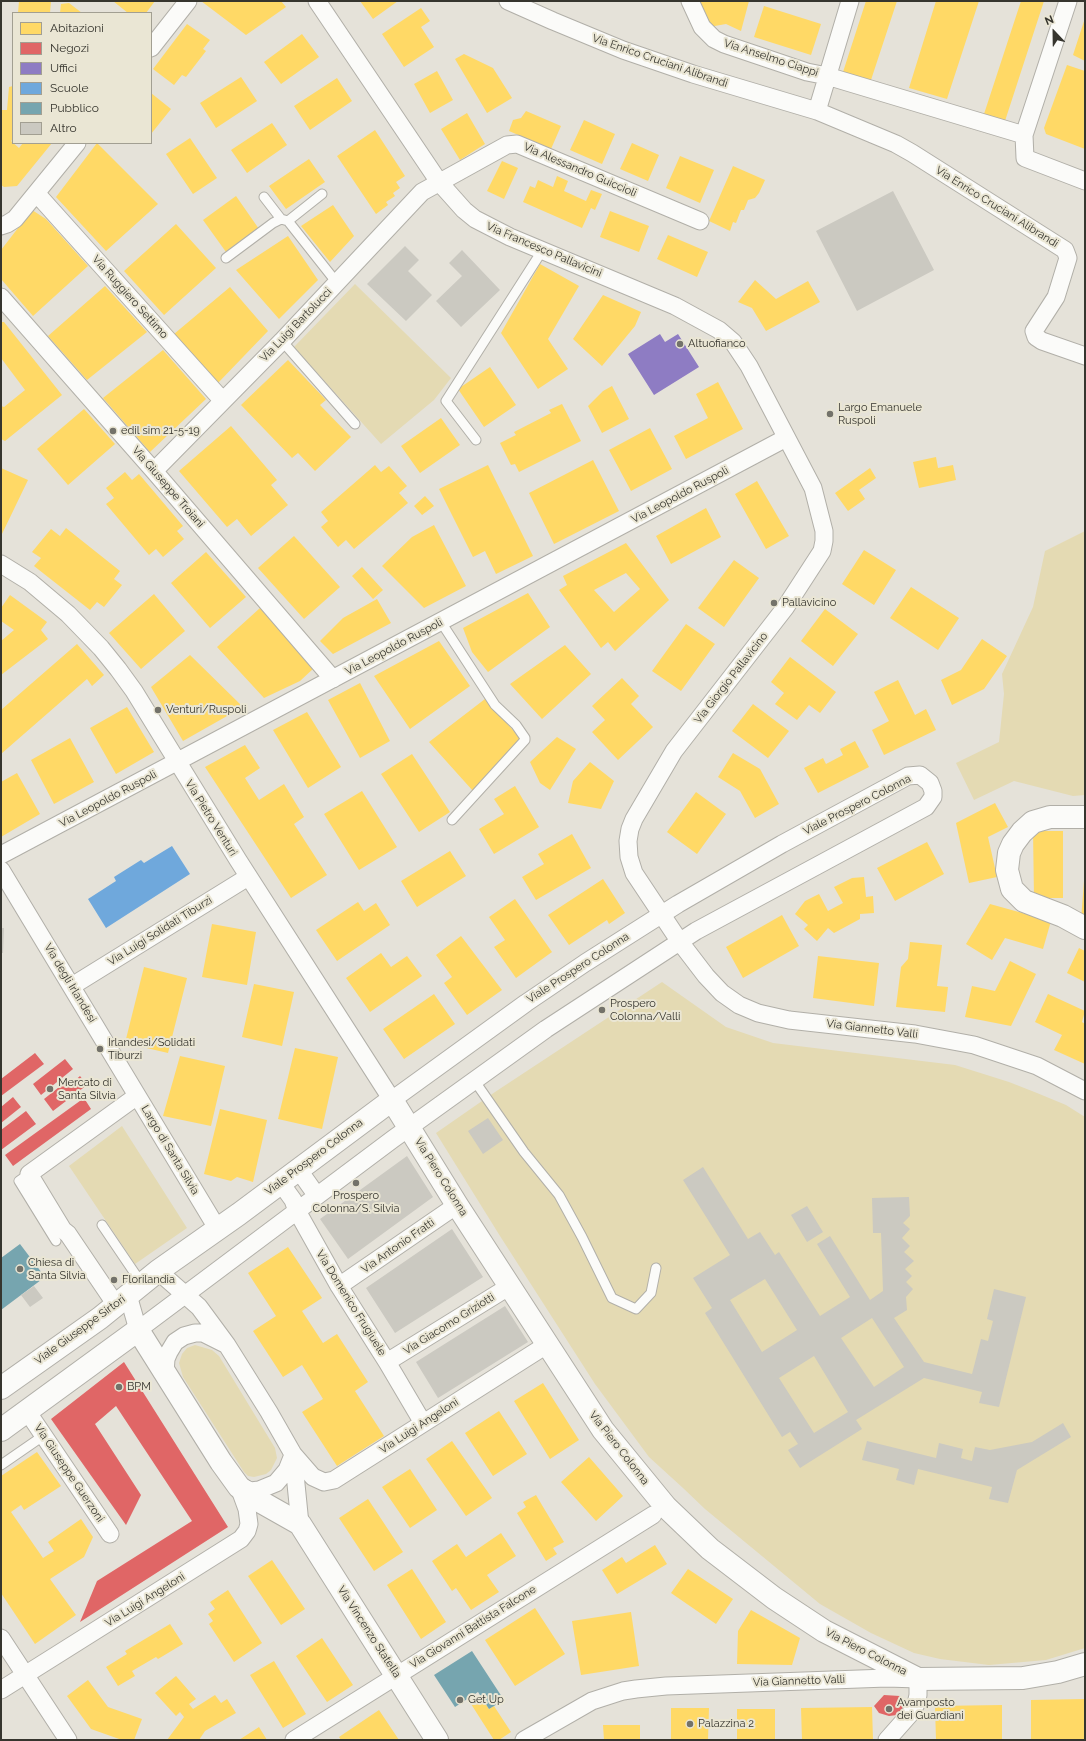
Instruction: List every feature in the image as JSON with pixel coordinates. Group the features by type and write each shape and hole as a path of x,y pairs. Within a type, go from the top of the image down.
{"street":[{"path":"152,47 188,1"},
{"name":"Via Francesco Pallavicini","path":"317,1 439,182 464,210 475,219 510,237 675,306 719,330 733,342 745,359 786,438"},
{"name":"Via Enrico Cruciani Alibrandi","path":"508,1 622,50 693,74 816,111 896,144 1004,210 1065,250 1068,258 1056,297 1034,331 1036,337 1042,341 1085,356"},
{"name":"Via Anselmo Ciappi","path":"690,1 702,27 714,39 724,44 800,70 827,76"},
{"path":"816,111 850,1"},
{"path":"1068,1 1024,135 1024,158 1085,181"},
{"path":"827,76 1024,135"},
{"path":"1,226 15,219 37,194 76,144"},
{"name":"Via Alessandro Guiccioli","path":"439,182 507,145 517,144 700,220"},
{"name":"Via Luigi Bartolucci","path":"154,471 337,283 422,192 439,182"},
{"name":"Via Ruggiero Settimo","path":"37,194 222,401"},
{"name":"Via Giuseppe Troiani","path":"1,298 154,471 333,679"},
{"name":"Via Leopoldo Ruspoli","path":"1,855 177,763 786,438"},
{"name":"Via Giorgio Pallavicino","path":"680,942 634,873 630,861 628,841 634,818 674,751 785,608 822,551 824,532 813,488 786,438"},
{"name":"Via Pietro Venturi","path":"1,564 30,582 49,598 101,648 134,691 248,877 392,1100"},
{"name":"Viale Prospero Colonna","path":"138,1330 297,1210 546,1029 680,942 779,886 926,807 933,797 933,791 930,783 920,775 908,776 782,844 661,915 526,1003 158,1271"},
{"path":"1085,817 1050,817 1034,822 1022,832 1013,844 1009,853 1007,870 1012,889 1024,902 1063,916 1085,928"},
{"name":"Via degli Irlandesi","path":"1,870 137,1096"},
{"name":"Via Luigi Solidati Tiburzi","path":"72,986 248,877"},
{"name":"Via Giannetto Valli","path":"680,942 706,976 722,992 739,1005 758,1013 788,1020 915,1034 974,1045 1037,1066 1085,1091"},
{"name":"Largo di Santa Silvia","path":"29,1174 137,1096 217,1228"},
{"name":"Via Piero Colonna","path":"392,1100 457,1205 548,1344 581,1398 614,1445 666,1507 690,1531 741,1574 824,1631 918,1678"},
{"path":"298,1169 317,1196"},
{"path":"29,1174 63,1230 128,1295 138,1330 221,1462 240,1487 254,1498 300,1524"},
{"name":"Via Domenico Frugiuele","path":"280,1182 293,1200 339,1286 423,1423"},
{"name":"Via Antonio Fratti","path":"339,1286 457,1205"},
{"path":"158,1271 200,1307 269,1412 293,1454 300,1524"},
{"name":"Viale Giuseppe Sirtori","path":"1,1388 128,1295 158,1271"},
{"name":"Via Giacomo Griziotti","path":"387,1362 510,1286"},
{"path":"1,1430 138,1330"},
{"path":"165,1373 166,1359 172,1346 179,1339 188,1334 207,1334 226,1345"},
{"name":"Via Luigi Angeloni","path":"293,1454 313,1477 324,1482 329,1482 548,1344"},
{"name":"Via Giuseppe Guerzoni","path":"27,1411 110,1534"},
{"path":"240,1487 251,1491 259,1490 276,1483 287,1470 293,1454"},
{"name":"Via Luigi Angeloni","path":"1,1690 241,1539 248,1531 249,1524 247,1509 240,1487"},
{"name":"Via Giovanni Battista Falcone","path":"294,1740 396,1674 653,1515"},
{"name":"Via Vincenzo Statella","path":"300,1524 437,1740"},
{"path":"1,1638 68,1740"},
{"name":"Via Giannetto Valli","path":"524,1740 592,1702 618,1692 636,1689 666,1686 879,1678 1023,1678 1058,1672 1085,1664"},
{"path":"887,1740 910,1714 916,1704 918,1695 918,1678"}],"lane":[{"path":"226,258 273,223 284,220 322,194"},
{"path":"264,197 337,283"},
{"path":"476,440 446,401 542,251"},
{"path":"282,340 355,424"},
{"path":"441,622 495,705 516,726 525,738 525,740 452,820"},
{"path":"474,1080 524,1152 559,1195 612,1298 636,1309 651,1294 656,1268"},
{"path":"29,1174 19,1181 56,1240"},
{"path":"102,1225 128,1295"},
{"path":"1,1465 43,1436"}],"shaded area":[{"path":"355,284 451,378 434,400 381,444 294,347"},
{"path":"1085,531 1085,795 1073,796 1014,781 974,800 956,763 999,742 1004,694 1002,674 1033,607 1045,551"},
{"path":"662,982 726,1027 773,1043 955,1065 1009,1082 1037,1093 1066,1105 1085,1117 1085,1648 1046,1660 989,1665 940,1659 914,1653 871,1633 820,1604 705,1509 649,1457 595,1384 500,1236 436,1133 495,1092"},
{"path":"122,1126 187,1228 135,1264 69,1166"},
{"path":"195,1345 212,1350 219,1356 275,1448 277,1458 271,1470 266,1474 254,1477 248,1476 244,1472 183,1377 179,1363 182,1354 187,1348"}],"building: Abitazioni":[{"path":"19,1 51,1 50,12 18,12"},
{"path":"113,1 155,1 147,12 127,12"},
{"path":"201,1 281,1 286,7 246,35"},
{"path":"360,1 398,1 373,19"},
{"path":"699,1 749,1 741,31 726,24 709,27"},
{"path":"866,1 897,1 871,80 843,72"},
{"path":"936,1 979,1 947,99 909,88"},
{"path":"1021,1 1044,1 1005,121 984,114"},
{"path":"69,3 81,12 60,12 61,4"},
{"path":"764,6 821,24 811,55 754,37"},
{"path":"421,8 430,21 421,27 434,47 404,67 382,34"},
{"path":"1085,18 1085,61 1073,55"},
{"path":"187,24 210,40 203,49 206,51 186,77 182,75 174,85 153,69"},
{"path":"302,34 319,57 281,84 264,62"},
{"path":"464,54 493,68 512,98 487,113 455,59"},
{"path":"1067,65 1085,71 1085,149 1046,134 1044,128"},
{"path":"437,71 453,100 430,113 414,84"},
{"path":"241,77 257,101 216,128 200,103"},
{"path":"337,78 352,101 310,130 294,106"},
{"path":"12,86 12,144 14,144 19,148 22,144 51,144 17,186 4,187 1,185 1,110 7,110 9,87"},
{"path":"152,94 171,109 152,133"},
{"path":"526,111 561,126 551,149 509,131 513,120 521,118"},
{"path":"467,113 485,144 460,160 441,129"},
{"path":"584,120 615,134 602,164 570,150"},
{"path":"272,123 287,145 247,173 231,150"},
{"path":"375,130 405,176 396,182 400,188 393,193 395,196 386,202 388,205 376,214 337,156"},
{"path":"190,138 217,178 193,194 166,154"},
{"path":"632,143 659,155 648,181 620,169"},
{"path":"96,144 98,144 158,204 106,251 56,197"},
{"path":"680,156 714,170 700,203 666,188"},
{"path":"309,159 325,182 286,209 269,186"},
{"path":"502,161 518,168 504,199 487,191"},
{"path":"733,166 765,180 755,198 748,200 744,210 741,210 736,223 733,222 730,231 709,221"},
{"path":"557,176 568,181 564,191 586,201 591,190 602,194 595,210 591,208 582,228 523,202 530,186 535,188 538,180 553,187"},
{"path":"236,196 259,229 226,252 203,220"},
{"path":"333,205 354,236 330,262 301,226"},
{"path":"32,210 46,219 88,266 33,316 1,279 1,250"},
{"path":"610,211 649,226 639,252 600,237"},
{"path":"176,224 216,268 164,315 124,271"},
{"path":"668,235 708,252 697,277 657,259"},
{"path":"288,236 318,280 279,319 236,270"},
{"path":"540,264 579,286 548,339 568,369 538,389 501,333"},
{"path":"755,280 776,299 808,281 820,302 766,331 752,308 738,302"},
{"path":"105,286 147,332 87,380 48,336"},
{"path":"230,287 268,331 218,383 174,334"},
{"path":"603,295 641,312 635,326 602,366 573,339"},
{"path":"1,322 4,322 62,395 5,441 1,439 1,406 4,407 25,390 1,358"},
{"path":"163,350 206,399 150,452 103,398"},
{"path":"288,360 326,400 320,405 351,437 315,471 298,453 292,458 241,405"},
{"path":"490,367 516,405 484,427 458,389"},
{"path":"718,382 743,429 686,459 674,436 708,418 696,394"},
{"path":"612,386 629,419 602,433 588,406 603,391"},
{"path":"562,404 581,441 519,472 515,464 511,465 500,443 516,435 514,432 551,413 549,410"},
{"path":"84,409 115,444 68,485 37,449"},
{"path":"441,418 460,445 420,473 401,446"},
{"path":"231,426 277,480 271,485 288,505 251,536 237,519 227,527 179,471"},
{"path":"650,428 672,469 631,491 609,450"},
{"path":"936,457 938,468 953,465 956,480 919,488 913,462"},
{"path":"593,460 619,511 554,544 529,493"},
{"path":"375,465 381,472 389,466 407,486 399,493 408,503 354,549 346,540 338,547 321,527 328,521 321,512"},
{"path":"488,465 533,556 496,574 485,551 473,557 439,489"},
{"path":"1,468 28,480 1,536"},
{"path":"870,468 876,478 859,490 865,499 848,511 835,493"},
{"path":"125,472 132,480 139,474 183,526 177,531 184,539 163,557 156,549 149,555 106,504 114,498 106,488"},
{"path":"757,481 789,536 766,549 735,494"},
{"path":"425,496 434,506 422,515 414,506"},
{"path":"706,508 721,537 671,564 656,536"},
{"path":"434,525 466,586 424,608 382,566 412,537"},
{"path":"66,528 120,571 114,579 122,585 104,607 97,602 90,610 34,566 41,558 32,552 51,529 60,536"},
{"path":"294,536 340,587 304,619 258,568"},
{"path":"626,543 669,600 615,651 608,642 601,648 559,590 567,585 563,576","holes":["626,573 640,589 614,612 594,590"]},
{"path":"864,550 896,570 874,605 842,584"},
{"path":"206,552 246,597 210,628 171,583"},
{"path":"734,560 759,578 724,627 698,608"},
{"path":"362,567 383,590 373,599 352,576"},
{"path":"911,587 959,618 938,650 890,618"},
{"path":"528,593 550,627 488,672 472,652 463,628"},
{"path":"154,594 185,631 141,669 109,633"},
{"path":"10,595 47,622 41,630 48,639 1,675 1,641 14,630 1,621 1,608"},
{"path":"377,599 391,623 333,654 320,641 343,618"},
{"path":"260,608 314,668 300,681 264,698 217,647"},
{"path":"825,609 858,634 833,666 801,641"},
{"path":"686,624 715,644 681,691 652,671"},
{"path":"982,639 1007,656 984,689 952,705 941,680 961,670"},
{"path":"439,641 470,686 410,729 374,676"},
{"path":"77,644 104,675 92,686 87,679 1,754 1,710"},
{"path":"565,645 591,674 542,719 510,684"},
{"path":"190,655 243,707 183,741 151,687"},
{"path":"790,657 836,692 820,713 809,705 797,720 775,704 784,693 771,682"},
{"path":"622,678 639,696 631,704 653,727 618,760 592,732 605,720 592,706"},
{"path":"898,680 915,715 926,709 936,730 884,755 872,730 889,721 874,692"},
{"path":"360,683 390,741 360,758 328,700"},
{"path":"485,699 522,740 473,791 429,742"},
{"path":"753,704 789,731 768,758 732,731"},
{"path":"127,707 154,752 116,774 90,728"},
{"path":"307,712 341,767 308,788 273,730"},
{"path":"557,737 576,749 550,790 540,783 530,762"},
{"path":"70,738 94,782 54,804 31,760"},
{"path":"855,741 869,767 818,793 804,768 823,758 826,764 843,755 840,749"},
{"path":"245,745 260,768 245,778 259,800 284,784 304,817 294,824 327,875 291,898 205,767"},
{"path":"733,753 760,769 779,804 755,818 740,791 718,777"},
{"path":"412,754 450,812 419,832 381,774"},
{"path":"590,762 614,781 601,809 568,803 573,781"},
{"path":"17,773 40,814 1,837 1,782"},
{"path":"515,786 539,827 494,854 479,829 504,814 494,799"},
{"path":"362,791 397,847 359,870 324,814"},
{"path":"696,792 726,814 697,854 667,832"},
{"path":"995,803 1008,827 988,837 997,877 969,883 956,823"},
{"path":"1033,831 1063,831 1063,898 1034,898"},
{"path":"572,834 591,868 536,900 522,877 544,864 538,854"},
{"path":"927,842 944,874 895,901 877,868"},
{"path":"450,851 466,876 417,907 401,881"},
{"path":"864,877 866,897 873,896 874,913 860,914 860,919 834,933 828,928 817,941 804,929 808,925 795,914 805,901 819,894 828,911 843,903 834,887 852,878"},
{"path":"603,879 625,913 609,924 607,920 569,945 548,915"},
{"path":"1084,881 1085,920 1081,920"},
{"path":"515,899 552,952 516,978 494,947 505,940 489,917"},
{"path":"358,902 364,911 376,903 390,925 337,961 316,930"},
{"path":"990,904 1051,921 1043,949 1005,938 992,960 966,944"},
{"path":"782,915 799,946 743,978 726,947"},
{"path":"212,924 256,932 247,985 202,977"},
{"path":"461,936 502,990 467,1015 444,983 452,977 436,955"},
{"path":"910,942 942,945 937,986 948,987 945,1012 896,1007 901,967 908,959"},
{"path":"1079,948 1085,951 1085,982 1067,973"},
{"path":"381,953 391,967 407,956 422,976 370,1012 346,978"},
{"path":"818,956 879,963 874,1006 813,998"},
{"path":"1010,961 1036,974 1011,1026 965,1017 972,986 995,991"},
{"path":"144,967 187,978 168,1053 125,1043"},
{"path":"254,984 294,992 282,1046 242,1037"},
{"path":"434,994 455,1024 404,1059 383,1029"},
{"path":"1048,994 1085,1011 1082,1022 1085,1024 1085,1064 1054,1050 1062,1035 1035,1022"},
{"path":"295,1048 338,1057 322,1129 278,1119"},
{"path":"180,1056 225,1066 211,1126 163,1116"},
{"path":"220,1109 267,1120 253,1182 237,1177 231,1181 204,1174"},
{"path":"288,1247 322,1298 302,1311 323,1343 337,1334 368,1382 355,1391 384,1436 337,1466 302,1412 323,1399 302,1365 283,1377 253,1331 276,1316 248,1273"},
{"path":"543,1383 579,1440 550,1459 514,1401"},
{"path":"499,1411 527,1454 493,1476 465,1433"},
{"path":"452,1441 492,1498 466,1516 426,1459"},
{"path":"37,1452 61,1486 24,1510 21,1505 11,1512 43,1558 54,1551 48,1542 81,1519 93,1537 84,1557 50,1579 76,1615 35,1644 1,1593 1,1476"},
{"path":"589,1457 623,1496 596,1521 561,1482"},
{"path":"410,1469 437,1510 410,1528 382,1487"},
{"path":"536,1495 564,1542 553,1548 557,1554 546,1561 517,1513 526,1507 523,1502"},
{"path":"368,1499 403,1552 374,1571 339,1518"},
{"path":"501,1533 516,1556 487,1575 499,1592 471,1610 456,1588 452,1591 432,1561 457,1544 466,1557"},
{"path":"655,1545 667,1564 617,1594 602,1570 622,1557 626,1563"},
{"path":"272,1560 305,1609 281,1625 248,1576"},
{"path":"412,1569 446,1622 421,1639 387,1585"},
{"path":"688,1569 733,1599 716,1624 671,1593"},
{"path":"228,1590 262,1643 234,1662 209,1624 213,1621 208,1614 215,1609 210,1602"},
{"path":"535,1608 565,1654 515,1686 485,1640"},
{"path":"751,1610 800,1638 792,1665 737,1664 738,1631"},
{"path":"631,1612 639,1666 581,1675 572,1621"},
{"path":"170,1624 183,1644 158,1659 156,1657 132,1671 135,1676 118,1686 106,1667 127,1654 125,1651"},
{"path":"322,1638 353,1685 327,1702 296,1656"},
{"path":"274,1661 306,1714 283,1728 250,1675"},
{"path":"176,1676 196,1699 189,1704 193,1709 215,1695 221,1703 227,1699 236,1713 205,1731 199,1740 167,1740 184,1717 180,1712 176,1716 155,1693"},
{"path":"88,1680 108,1707 142,1719 134,1740 122,1740 91,1729 67,1696"},
{"path":"481,1697 489,1709 494,1706 511,1732 499,1740 494,1740 471,1704"},
{"path":"1085,1699 1085,1740 1031,1740 1031,1700"},
{"path":"1002,1705 1002,1740 936,1740 935,1706"},
{"path":"872,1707 873,1740 802,1740 801,1708"},
{"name":"Palazzina 2","path":"671,1708 709,1708 708,1740 671,1740"},
{"path":"737,1709 775,1709 775,1740 737,1740"},
{"path":"379,1710 399,1740 341,1740 339,1737"},
{"path":"603,1725 640,1725 640,1740 604,1740"},
{"path":"259,1727 267,1740 239,1740"}],"building: Negozi":[{"path":"35,1053 44,1064 1,1096 1,1079"},
{"path":"65,1059 73,1069 41,1095 33,1084"},
{"path":"80,1076 87,1085 53,1111 44,1099 68,1080 71,1084"},
{"path":"13,1097 21,1107 1,1123 1,1107"},
{"path":"84,1098 91,1109 13,1166 5,1155"},
{"path":"26,1111 36,1124 1,1150 1,1130"},
{"path":"124,1362 228,1527 80,1622 97,1581 192,1521 116,1406 95,1424 141,1495 126,1525 51,1419"},
{"name":"Avamposto dei Guardiani","path":"884,1695 900,1696 905,1705 897,1715 889,1716 879,1713 874,1706"}],"building: Uffici":[{"path":"660,334 665,342 678,334 699,367 654,395 628,354"}],"building: Scuole":[{"path":"172,846 190,874 106,928 88,899 116,881 114,877 141,860 144,863"}],"building: Pubblico":[{"name":"Chiesa di Santa Silvia","path":"20,1244 45,1277 1,1310 1,1258"},
{"path":"472,1651 504,1700 489,1709 478,1692 455,1707 434,1675"}],"building: Altro":[{"path":"893,191 934,270 857,311 816,231"},
{"path":"405,246 419,260 408,271 432,295 406,321 367,284"},
{"path":"462,250 500,290 461,327 436,301 462,276 449,263"},
{"path":"1,928 4,928 3,953 1,953"},
{"path":"488,1118 503,1140 483,1154 468,1131"},
{"path":"407,1156 433,1197 348,1259 320,1219"},
{"path":"703,1167 748,1239 760,1232 775,1255 779,1252 820,1316 850,1297 817,1244 830,1236 870,1300 883,1291 881,1233 873,1233 872,1198 909,1197 910,1216 903,1223 910,1229 902,1238 910,1246 904,1252 914,1261 905,1269 912,1276 906,1282 913,1289 906,1297 907,1310 894,1318 924,1362 972,1374 981,1339 988,1341 993,1321 987,1319 994,1289 1026,1297 999,1407 979,1403 982,1392 924,1378 856,1420 862,1429 800,1468 788,1450 798,1444 790,1432 782,1437 705,1313 712,1308 693,1278 730,1255 683,1180","holes":["765,1279 797,1330 762,1352 730,1300","872,1318 904,1367 874,1387 841,1338","814,1356 848,1412 814,1433 779,1378"]},
{"path":"807,1206 823,1232 807,1242 791,1215"},
{"path":"452,1229 483,1277 395,1333 366,1288"},
{"path":"34,1286 43,1298 30,1307 21,1295"},
{"path":"505,1306 528,1342 438,1398 416,1362"},
{"path":"1063,1423 1071,1437 1017,1470 1008,1503 989,1499 992,1487 918,1469 914,1485 896,1480 899,1469 862,1460 867,1441 936,1458 939,1443 963,1449 961,1458 972,1461 975,1447 990,1450 1032,1442"}],"place":[{"name":"Altuofianco","path":"680,344"},
{"name":"Largo Emanuele Ruspoli","path":"830,414"},
{"name":"edil sim 21-5-19","path":"113,431"},
{"name":"Pallavicino","path":"774,603"},
{"name":"Venturi/Ruspoli","path":"158,710"},
{"name":"Prospero Colonna/Valli","path":"602,1010"},
{"name":"Irlandesi/Solidati Tiburzi","path":"100,1049"},
{"name":"Mercato di Santa Silvia","path":"50,1089"},
{"name":"Prospero Colonna/S. Silvia","path":"356,1183"},
{"name":"Chiesa di Santa Silvia","path":"20,1269"},
{"name":"Florilandia","path":"114,1280"},
{"name":"BPM","path":"119,1387"},
{"name":"Get Up","path":"460,1700"},
{"name":"Avamposto dei Guardiani","path":"889,1709"},
{"name":"Palazzina 2","path":"690,1724"}]}
